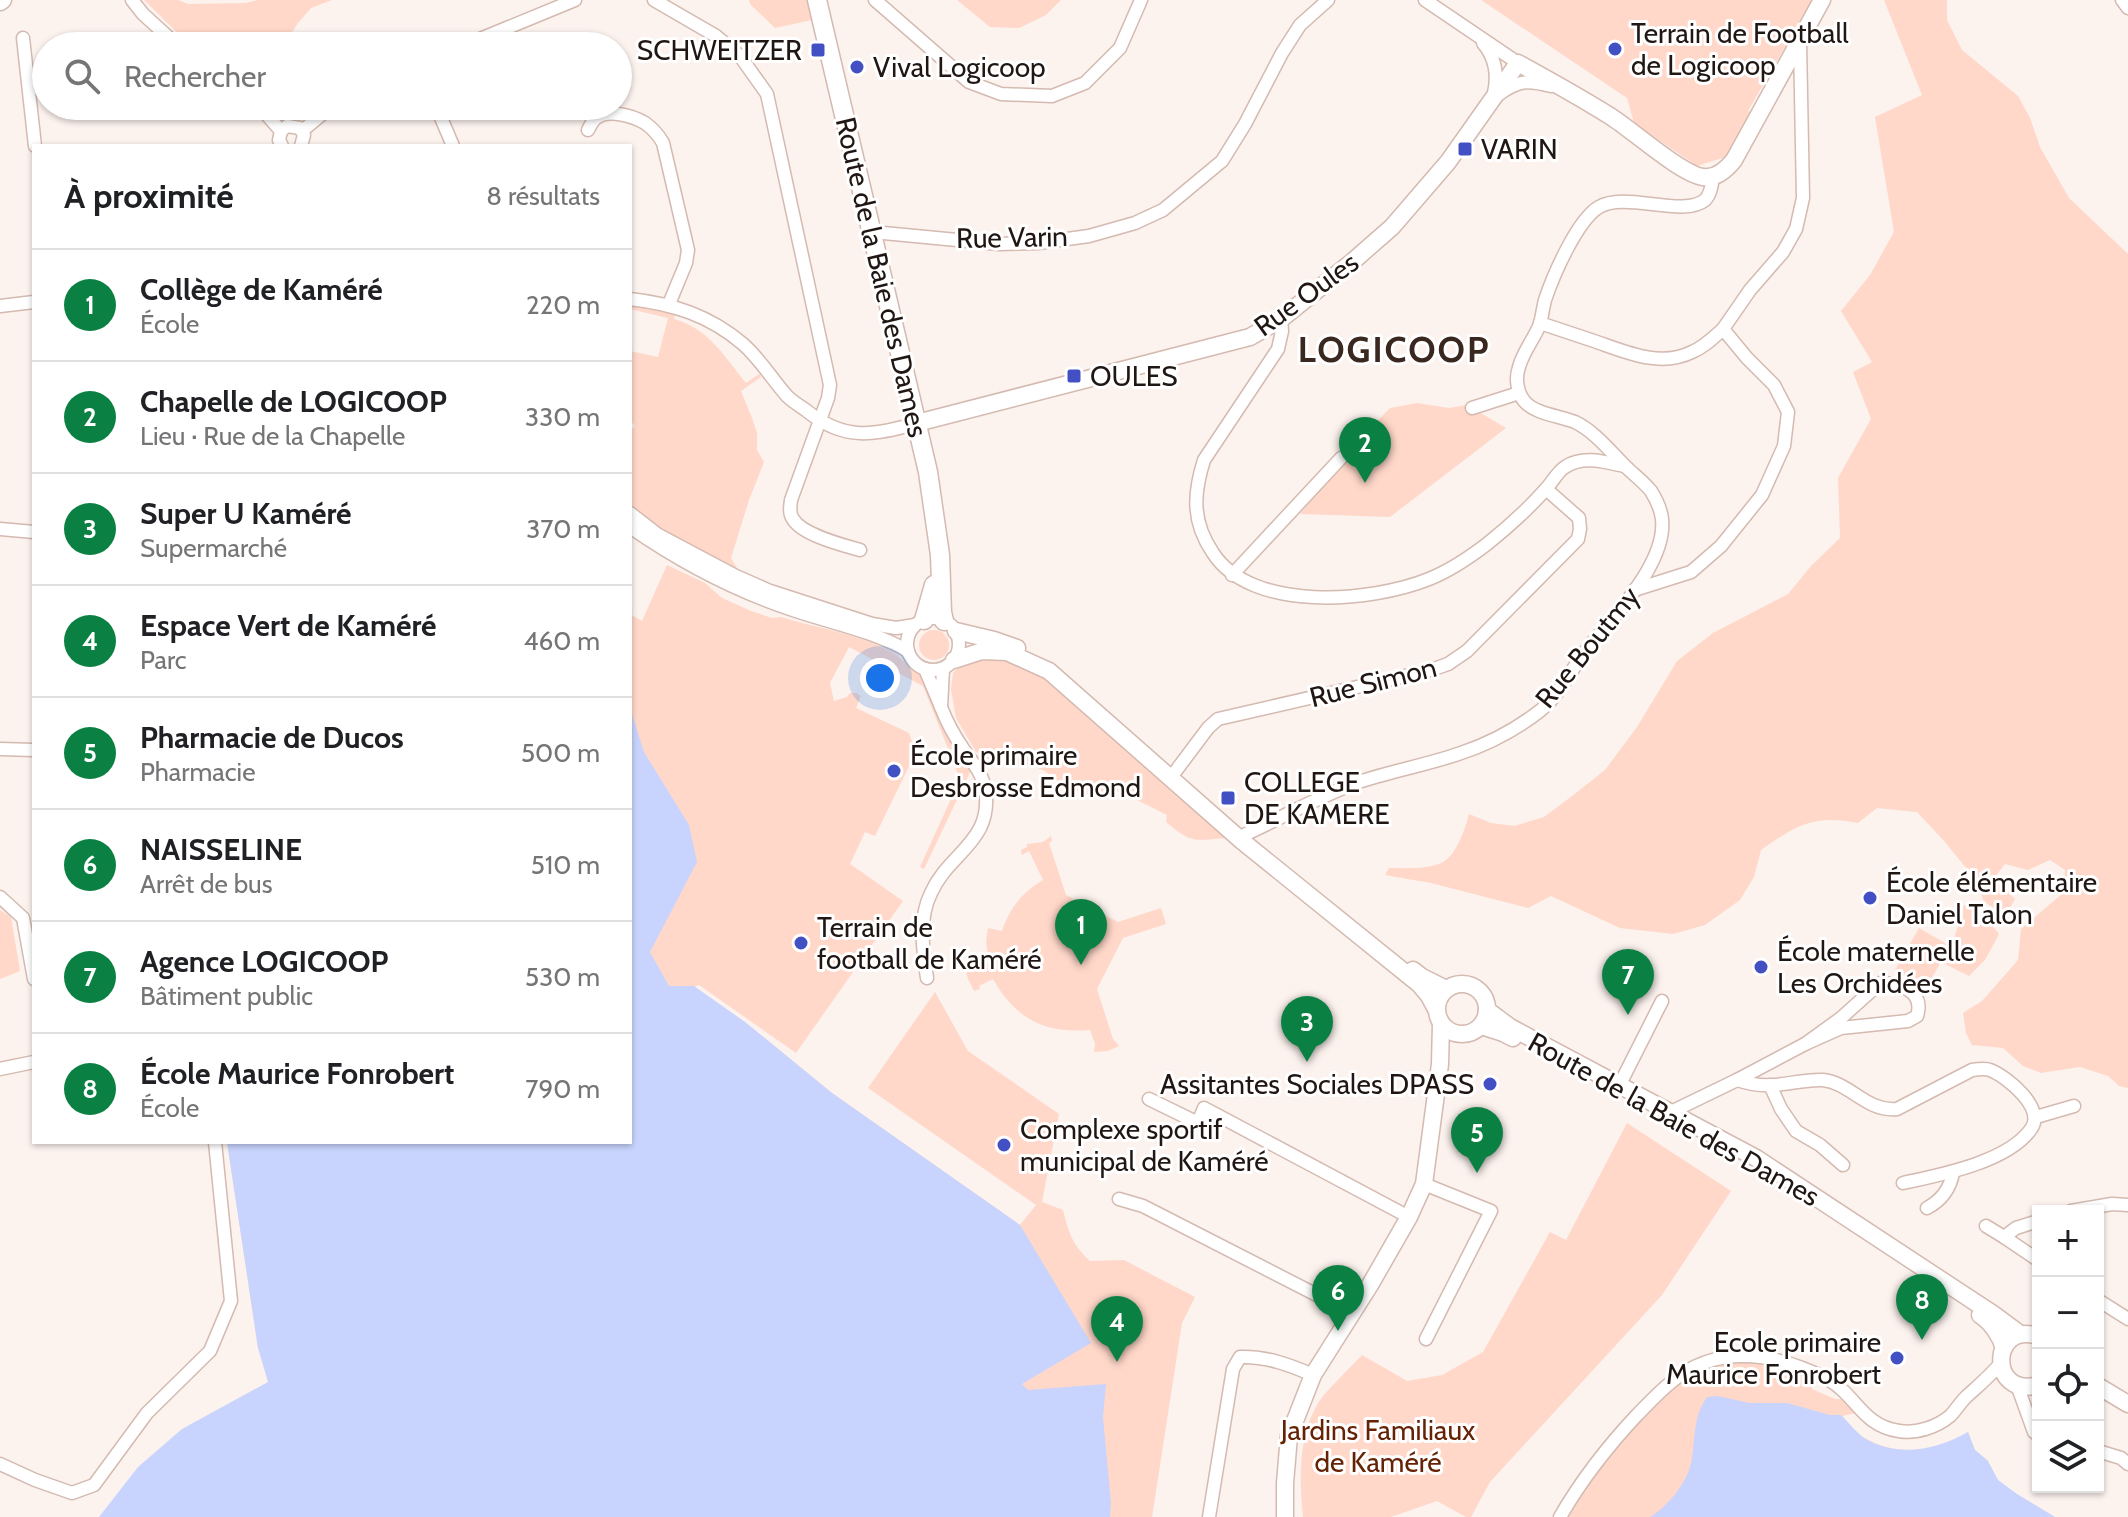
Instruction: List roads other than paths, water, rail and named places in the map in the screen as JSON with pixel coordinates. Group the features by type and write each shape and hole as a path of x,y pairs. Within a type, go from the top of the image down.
{"main road":[{"name":"Route de la Baie des Dames","path":"817,0 928,472 940,555 942,612 950,626"},
{"path":"1518,63 1612,117 1685,170 1701,177 1713,177 1725,171 1734,160 1822,0"},
{"name":"Rue Oules","path":"917,423 1250,337 1281,319 1392,227 1448,162 1518,63"},
{"name":"Route de la Baie des Dames","path":"919,623 931,601 940,555"},
{"path":"950,626 1012,646 1052,666 1246,834 1422,977 1446,989"},
{"path":"949,664 982,651 1007,652 1049,671 1242,841 1419,984 1438,1017 1446,1030 1461,1035 1475,1031 1485,1020 1485,999 1475,988 1461,984 1446,989 1441,995 1438,1017 1440,1064 1424,1184 1370,1285 1313,1375 1289,1436 1285,1517"},
{"name":"Route de la Baie des Dames","path":"1487,1010 1510,1027 1756,1158 2020,1334"},
{"name":"Route de la Baie des Dames","path":"1481,1026 1503,1033 1758,1171 1985,1318 1999,1336 2016,1374"},
{"path":"1440,1064 1461,1035"},
{"path":"2016,1374 2008,1342 2020,1334 2032,1334"},
{"path":"2104,1390 2128,1404"}],"street":[{"path":"132,0 163,32"},
{"path":"497,32 575,0"},
{"path":"654,0 716,36 740,56 767,94 830,385 791,500 791,517 807,531 860,550"},
{"path":"875,0 969,82 1001,94 1052,96 1085,83 1120,48 1141,0"},
{"name":"Rue Varin","path":"873,232 999,244 1038,243 1089,236 1135,223 1163,210 1222,161 1300,25 1328,0"},
{"path":"1425,0 1518,63"},
{"path":"2122,0 2128,8"},
{"path":"1477,36 1492,54 1497,81 1492,100"},
{"path":"23,38 32,119"},
{"path":"1540,323 1637,357 1656,359 1673,359 1691,353 1723,329 1750,290 1783,252 1796,229 1803,198 1800,38"},
{"path":"1492,100 1517,83 1533,81 1580,98"},
{"path":"632,118 645,123 663,143 688,250 686,263 669,304"},
{"path":"32,120 35,144"},
{"path":"271,120 281,131"},
{"path":"281,144 281,131 287,126 292,125 303,142 321,120"},
{"path":"442,120 452,144"},
{"path":"588,130 594,120"},
{"path":"1472,408 1519,393 1518,368 1540,323 1559,264 1596,208 1609,202 1688,206 1705,200 1711,191 1713,177"},
{"path":"632,299 669,304 713,323 743,345 788,397 829,427 847,433 870,434 917,423"},
{"path":"0,306 32,302"},
{"path":"1281,319 1278,349 1204,460 1198,478 1197,519 1205,541 1232,575 1248,584 1304,598 1359,595 1404,587 1431,578 1486,544 1546,489 1564,468 1580,460 1624,466"},
{"path":"1634,590 1691,572 1721,546 1762,495 1784,446 1788,412 1774,385 1723,329"},
{"name":"Rue Boutmy","path":"1246,834 1336,791 1464,752 1522,723 1544,708 1559,691 1580,658 1634,590 1660,545 1662,517 1651,492 1578,423 1531,408 1519,393"},
{"path":"1232,575 1341,458"},
{"name":"Rue Simon","path":"1175,772 1218,719 1431,670 1457,659 1506,614 1578,539 1579,518 1546,489"},
{"path":"632,515 657,534 770,591 872,624 896,628 937,618 950,626 960,645 940,689 941,707"},
{"path":"632,528 737,589 876,635 908,651"},
{"path":"0,529 32,532"},
{"path":"919,623 908,637 908,651 914,662 925,669 952,732 981,775 987,806 979,831 938,879 929,895 922,940 927,978"},
{"path":"925,669 949,664"},
{"path":"0,749 32,750"},
{"path":"0,897 23,918 32,968"},
{"path":"1671,1112 1841,1028 1908,1021 1917,1016 1919,999 1906,987 1880,983 1841,1018 1805,1044"},
{"path":"1619,1086 1662,1001"},
{"path":"0,1069 32,1062"},
{"path":"1737,1080 1752,1085 1822,1080 1836,1083 1865,1103 1887,1110 1897,1109 1980,1068 1991,1070 2017,1088 2031,1104 2036,1117 2031,1130 2012,1145 1953,1173 1903,1183"},
{"path":"1770,1085 1796,1131 1820,1145 1843,1165"},
{"path":"1149,1099 1198,1123 1204,1108 1409,1217"},
{"path":"2036,1117 2074,1106"},
{"path":"0,1464 72,1493 94,1485 147,1413 210,1351 231,1301 215,1144"},
{"path":"1927,1208 1947,1191 1953,1173"},
{"path":"1424,1184 1491,1211 1426,1339"},
{"path":"1119,1199 1143,1206 1352,1313"},
{"path":"2104,1205 2128,1205"},
{"path":"2004,1237 2016,1228 2032,1223"},
{"path":"1986,1226 2032,1256"},
{"path":"2104,1304 2128,1319"},
{"path":"1560,1517 1583,1479 1615,1438 1662,1390 1698,1365 1716,1359 1761,1356 1801,1368 1832,1382 1874,1423 1902,1432 1931,1428 1949,1417 1991,1376 2016,1374 2032,1422"},
{"path":"1209,1517 1235,1362 1240,1357 1286,1363 1313,1375"},
{"path":"2104,1453 2121,1458 2128,1464"}],"water":[{"path":"632,714 644,752 689,825 697,862 650,952 669,986 694,986 745,1022 832,1093 1020,1225 1091,1343 1022,1384 1028,1390 1106,1384 1103,1417 1110,1517 99,1517 138,1467 182,1429 268,1382 258,1348 227,1144 632,1144"},
{"path":"1707,1397 1750,1403 1787,1403 1841,1415 1864,1438 1903,1450 1930,1447 1968,1432 1975,1450 1988,1461 1998,1480 2055,1517 1650,1517 1681,1486 1691,1463 1695,1429 1702,1405"}],"place":[{"name":"Terrain de Football de Logicoop","path":"1615,49"},
{"name":"SCHWEITZER","path":"818,50"},
{"name":"Vival Logicoop","path":"857,67"},
{"name":"VARIN","path":"1465,149"},
{"name":"OULES","path":"1074,376"},
{"name":"Chapelle de LOGICOOP","path":"1365,483"},
{"name":"École primaire Desbrosse Edmond","path":"894,771"},
{"name":"COLLEGE DE KAMERE","path":"1228,798"},
{"name":"École élémentaire Daniel Talon","path":"1870,898"},
{"name":"Terrain de football de Kaméré","path":"801,943"},
{"name":"Collège de Kaméré","path":"1081,965"},
{"name":"École maternelle Les Orchidées","path":"1761,967"},
{"name":"Agence LOGICOOP","path":"1628,1015"},
{"name":"Super U Kaméré","path":"1307,1062"},
{"name":"Assitantes Sociales DPASS","path":"1490,1084"},
{"name":"Complexe sportif municipal de Kaméré","path":"1004,1145"},
{"name":"Pharmacie de Ducos","path":"1477,1173"},
{"name":"NAISSELINE","path":"1338,1331"},
{"name":"École Maurice Fonrobert","path":"1922,1340"},
{"name":"Ecole primaire Maurice Fonrobert","path":"1897,1358"},
{"name":"Espace Vert de Kaméré","path":"1117,1362"}],"district":[{"name":"LOGICOOP","path":"1394,349"}],"park label":[{"name":"Jardins Familiaux de Kaméré","path":"1378,1446"}]}
